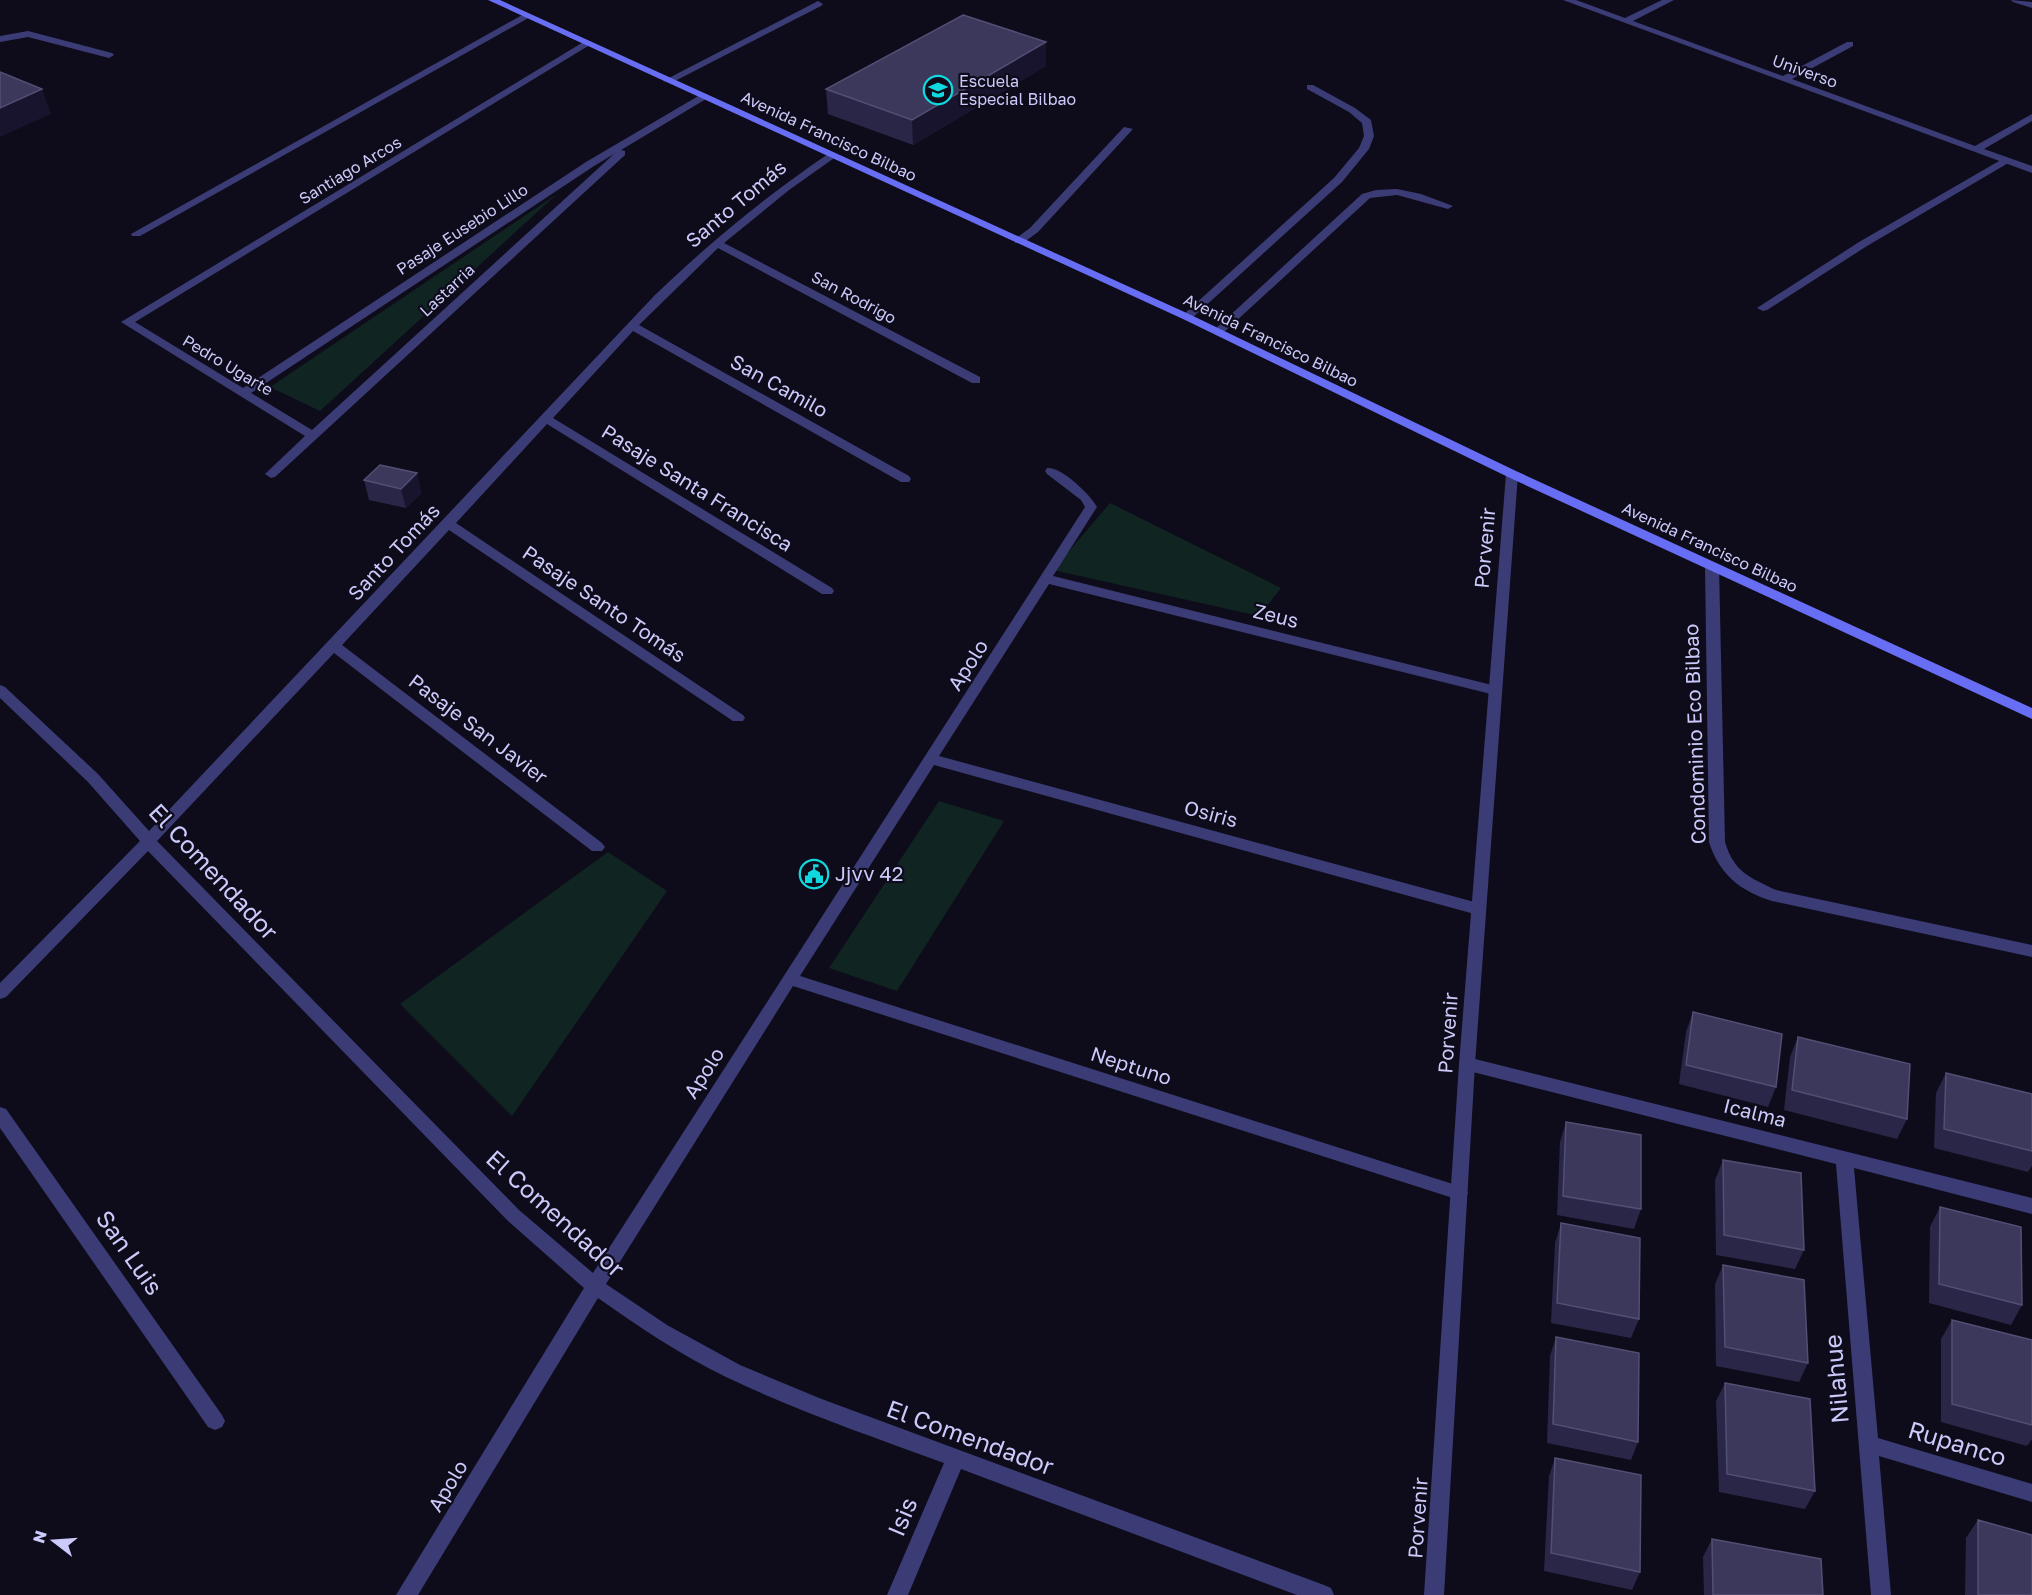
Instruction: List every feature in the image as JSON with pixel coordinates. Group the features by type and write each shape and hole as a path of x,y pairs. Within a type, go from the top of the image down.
{"main road":[{"name":"Avenida Francisco Bilbao","path":"493,0 1187,317 1512,474 2032,714"}],"street":[{"name":"Universo","path":"1568,0 2032,170"},
{"path":"1625,21 1669,0"},
{"path":"2016,0 2032,5"},
{"path":"668,81 818,3"},
{"path":"136,234 527,16"},
{"path":"0,39 28,34 109,55"},
{"name":"Santiago Arcos","path":"127,322 588,43"},
{"path":"1784,79 1851,44"},
{"path":"1187,317 1338,180 1364,149 1369,136 1367,122 1352,110 1310,87"},
{"name":"Pasaje Eusebio Lillo","path":"243,393 590,164 703,97"},
{"path":"1977,149 2032,117"},
{"path":"1019,241 1034,230 1128,129"},
{"name":"Lastarria","path":"271,474 645,130"},
{"name":"Santo Tomás","path":"0,993 149,841 547,418 716,243 771,198 832,156"},
{"path":"1763,308 1863,244 2006,160"},
{"path":"1218,332 1366,196 1379,191 1392,190 1448,206"},
{"name":"San Rodrigo","path":"716,243 976,380"},
{"name":"Pedro Ugarte","path":"127,322 313,436"},
{"name":"San Camilo","path":"634,327 905,478"},
{"name":"Pasaje Santa Francisca","path":"547,418 827,591"},
{"name":"Apolo","path":"406,1595 595,1286 1091,507 1086,498 1051,471"},
{"name":"Porvenir","path":"1434,1595 1467,1064 1512,474"},
{"name":"Pasaje Santo Tomás","path":"448,523 738,718"},
{"name":"Condominio Eco Bilbao","path":"1712,566 1717,842 1722,861 1730,872 1744,882 1772,895 2032,951"},
{"name":"Zeus","path":"1047,579 1495,690"},
{"name":"Pasaje San Javier","path":"333,645 597,847"},
{"name":"El Comendador","path":"0,690 93,778 167,862 513,1215 595,1286 660,1331 733,1371 813,1405 1324,1595"},
{"name":"Osiris","path":"932,759 1478,909"},
{"name":"Neptuno","path":"790,979 1459,1193"},
{"name":"Icalma","path":"1467,1064 2032,1206"},
{"name":"San Luis","path":"0,1114 215,1422"},
{"name":"Nilahue","path":"1844,1158 1881,1595"},
{"name":"Rupanco","path":"1868,1444 2032,1493"},
{"name":"Isis","path":"897,1595 956,1459"}],"green space":[{"path":"557,194 320,411 270,387"},
{"path":"1110,503 1281,588 1259,616 1053,570"},
{"path":"939,801 1004,821 897,991 829,968"},
{"path":"608,852 667,891 512,1116 400,1004"}],"building":[{"path":"963,15 1046,42 912,120 826,89"},
{"path":"0,72 42,89 0,108"},
{"path":"380,465 417,473 401,489 364,480"},
{"path":"1693,1012 1782,1034 1776,1087 1686,1065"},
{"path":"1798,1037 1910,1064 1907,1119 1792,1090"},
{"path":"1946,1073 2032,1094 2032,1151 1944,1129"},
{"path":"1566,1122 1641,1135 1641,1209 1563,1196"},
{"path":"1723,1160 1801,1173 1804,1250 1724,1235"},
{"path":"1940,1207 2021,1227 2022,1305 1939,1284"},
{"path":"1561,1223 1640,1238 1639,1319 1557,1303"},
{"path":"1723,1265 1804,1280 1808,1363 1725,1347"},
{"path":"1952,1320 2032,1340 2032,1425 1952,1404"},
{"path":"1556,1337 1639,1353 1638,1442 1553,1424"},
{"path":"1725,1383 1810,1399 1815,1491 1727,1474"},
{"path":"1555,1458 1641,1475 1640,1572 1551,1553"},
{"path":"1978,1520 2032,1535 2032,1595 1978,1595"},
{"path":"1712,1539 1821,1559 1823,1595 1713,1595"}],"place":[{"name":"Escuela Especial Bilbao","path":"938,90"},
{"name":"Jjvv 42","path":"814,874"}]}
